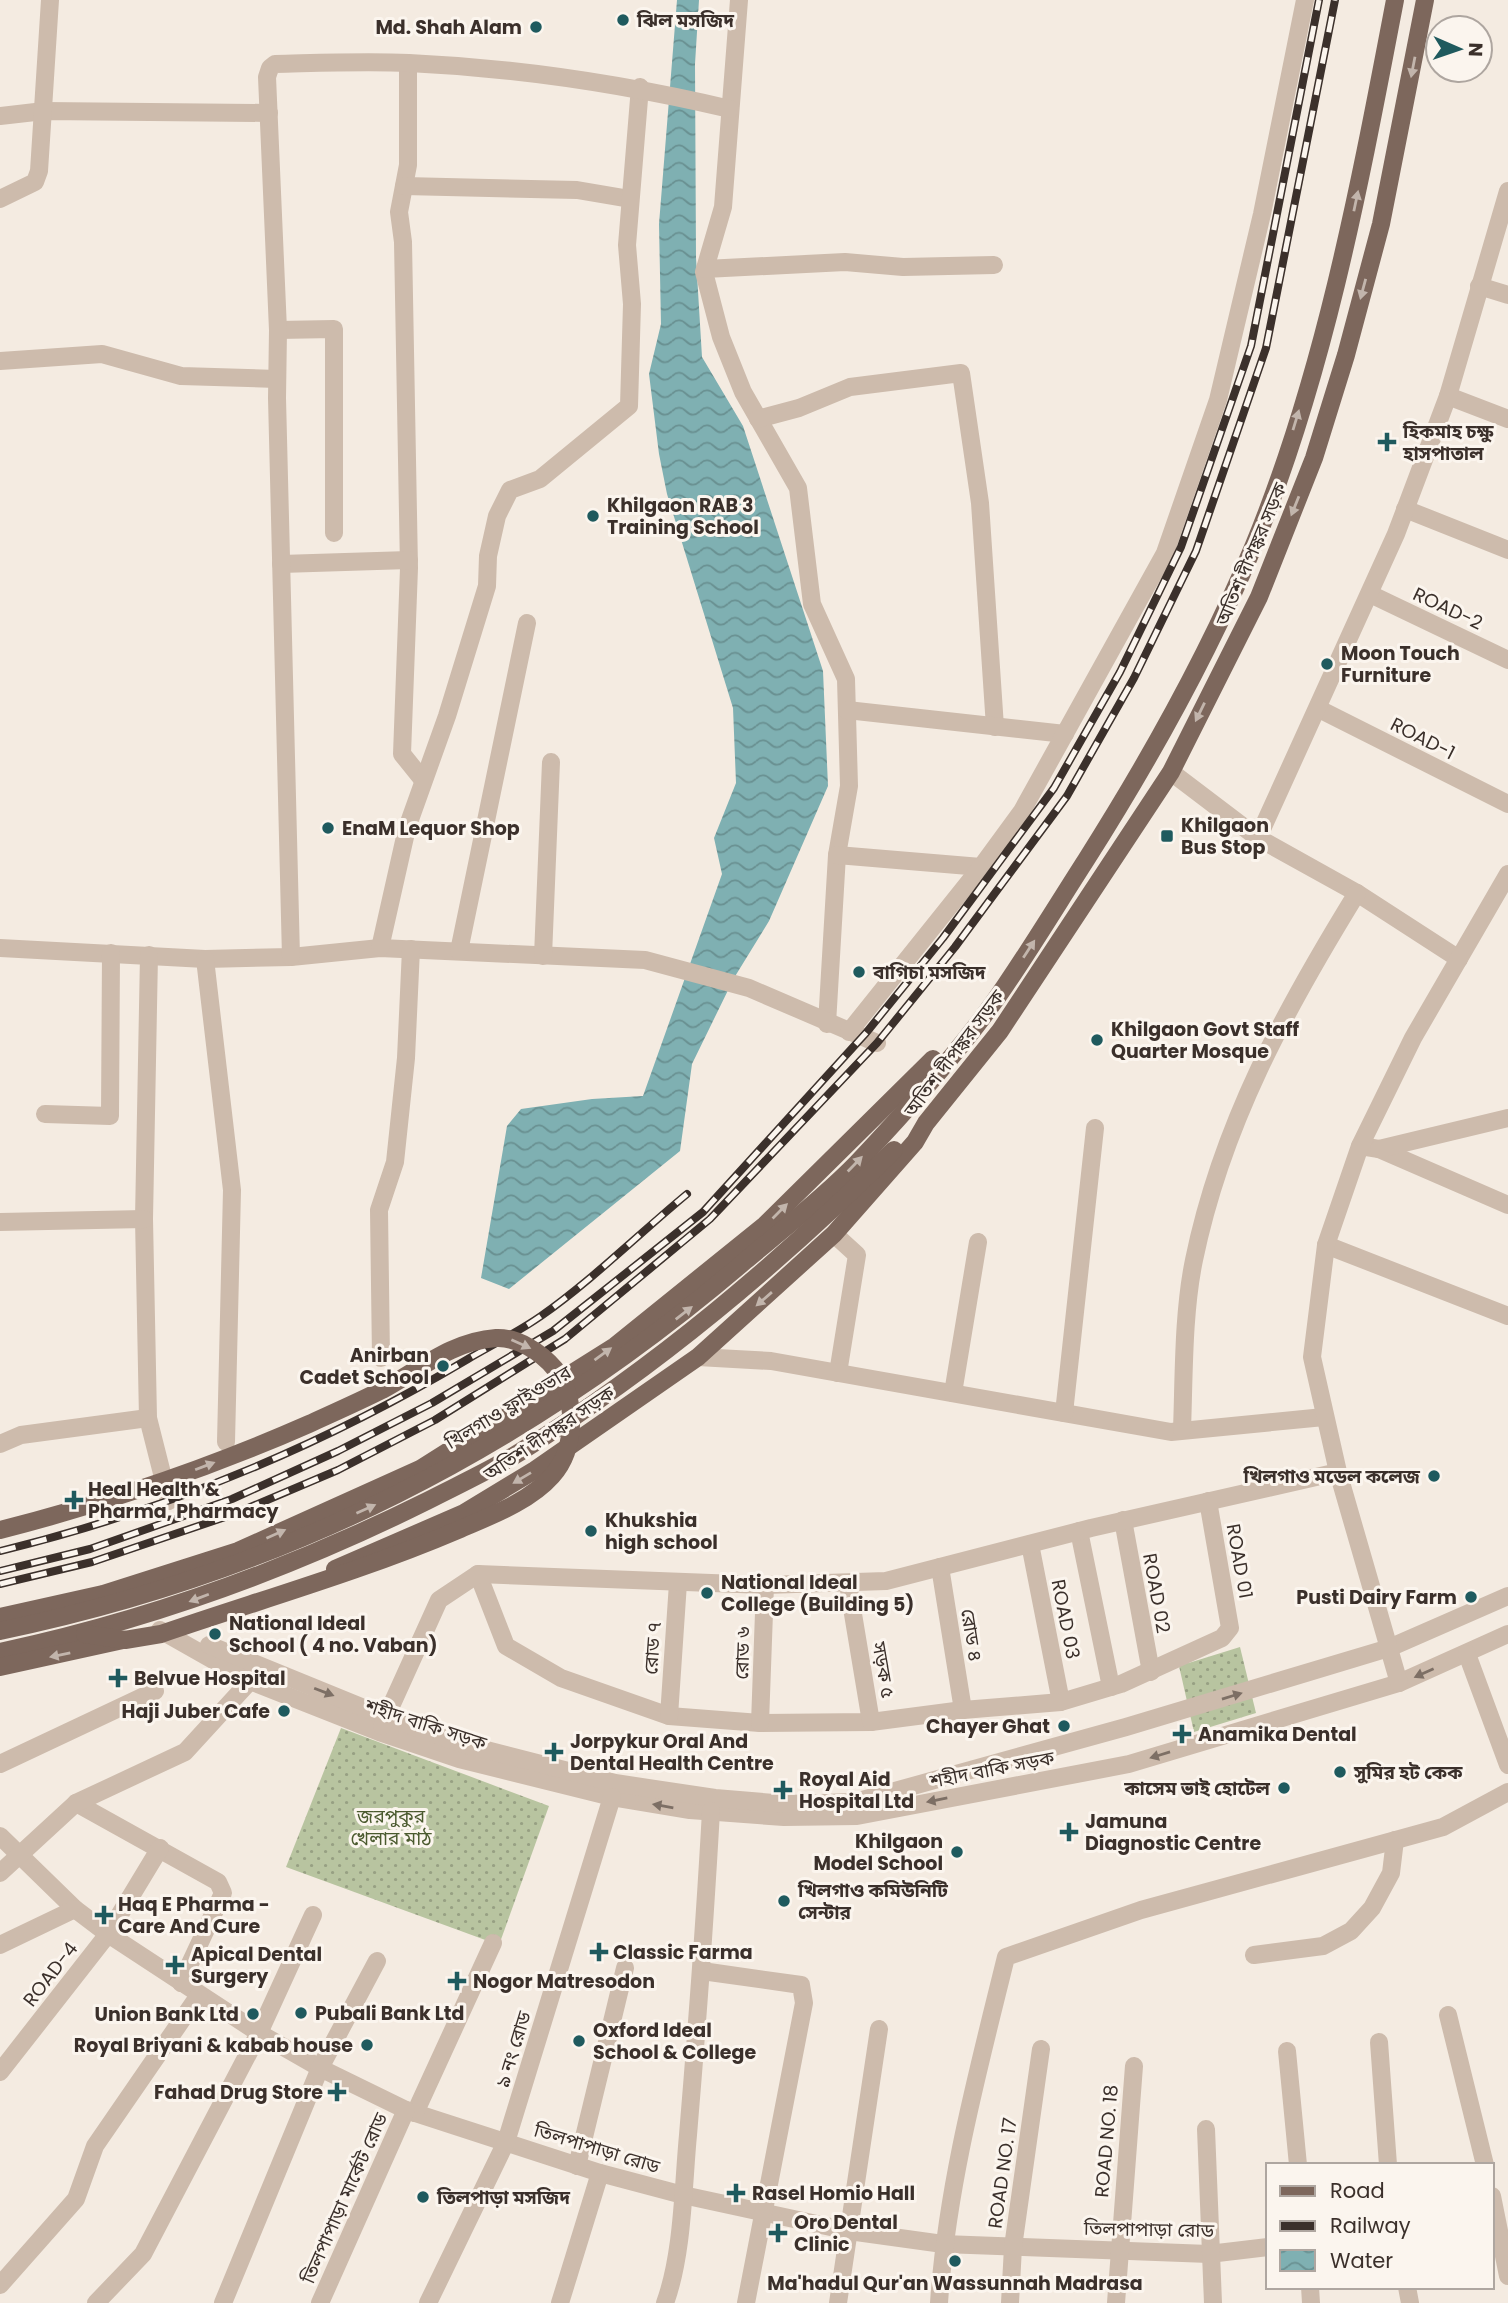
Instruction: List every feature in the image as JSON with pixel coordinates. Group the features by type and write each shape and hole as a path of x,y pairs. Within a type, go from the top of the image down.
{"main road":[{"name":"অতিশ দীপঙ্কর সড়ক","path":"944,1062 1002,991 1150,758 1215,636 1256,539 1290,442 1348,241 1395,0"},
{"name":"অতিশ দীপঙ্কর সড়ক","path":"0,1667 166,1628 331,1571 464,1513 535,1470 698,1357 834,1234 915,1142 926,1123 1000,1031 1171,772 1259,597 1314,458 1381,224 1426,0"},
{"path":"1150,758 1171,772"},
{"path":"0,1617 103,1594 238,1551 420,1469 581,1370 765,1225 1002,991"},
{"name":"খিলগাও ফ্লাইওভার","path":"0,1631 126,1601 248,1562 403,1492 586,1385 688,1310 855,1165 944,1062"},
{"path":"0,1652 85,1634 180,1606 298,1561 387,1521 519,1453 640,1371 740,1294 926,1123"},
{"path":"0,1530 104,1502 281,1436 383,1389 440,1355 474,1342 500,1338 513,1340 545,1359 561,1376 568,1393 571,1416 563,1458 554,1474 542,1485 510,1506 414,1549 161,1634 125,1640 85,1634"}],"street":[{"path":"0,200 35,182 39,171 50,0"},
{"path":"738,0 723,207 705,269 721,337 743,392 798,488 812,604 846,679 849,786 837,855 828,1024"},
{"path":"849,1032 1023,811 1166,553 1218,400 1262,214 1305,0"},
{"path":"291,957 278,330 267,77 270,68 275,64 408,63 542,74 640,88 730,109"},
{"path":"408,63 408,165 399,212 403,243 409,448 409,560 402,754 423,780"},
{"path":"380,948 407,828 447,716 487,586 488,556 497,516 510,490 540,479 629,407 632,304 627,245 640,88"},
{"path":"0,116 44,111 269,113"},
{"path":"404,186 577,190 630,199"},
{"path":"1258,838 1319,709 1405,509 1448,396 1508,191"},
{"path":"705,269 845,262 903,267 994,265"},
{"path":"1479,286 1508,296"},
{"path":"278,330 334,329 334,533"},
{"path":"0,361 102,354 181,376 277,379"},
{"path":"758,419 799,408 850,387 961,373 980,503 995,727"},
{"path":"1448,396 1508,419"},
{"path":"1405,509 1508,550"},
{"path":"281,564 409,560"},
{"name":"ROAD-2","path":"1370,594 1508,660"},
{"path":"459,951 527,623"},
{"name":"ROAD-1","path":"1319,709 1508,804"},
{"path":"847,710 1065,734"},
{"path":"543,956 551,762"},
{"path":"1171,772 1258,838 1357,893 1459,959"},
{"path":"837,855 981,867"},
{"path":"1399,1683 1338,1472 1312,1357 1326,1245 1360,1146 1413,1038 1508,874"},
{"path":"1182,1430 1193,1263 1213,1185 1255,1071 1298,990 1357,893"},
{"path":"0,948 205,959 291,957 380,948 645,960 749,988 877,1043"},
{"path":"381,1357 379,1210 395,1162 406,1058 411,949"},
{"path":"45,1114 110,1116 111,953"},
{"path":"149,955 144,1219 148,1418 169,1500"},
{"path":"205,959 232,1190 226,1442"},
{"path":"1379,1149 1508,1118"},
{"path":"1063,1413 1095,1128"},
{"path":"1360,1146 1379,1149 1508,1205"},
{"path":"0,1222 144,1219"},
{"path":"834,1234 857,1255 838,1373"},
{"path":"953,1394 978,1242"},
{"path":"1326,1245 1508,1316"},
{"path":"698,1357 771,1361 1171,1432 1324,1417"},
{"path":"0,1444 22,1435 148,1418"},
{"path":"383,1724 439,1600 478,1574 765,1585 886,1581 1123,1520 1338,1472"},
{"name":"ROAD 01","path":"1151,1672 1222,1638 1230,1628 1209,1501"},
{"name":"ROAD 02","path":"1123,1520 1151,1672"},
{"path":"1079,1531 1111,1687"},
{"name":"ROAD 03","path":"1030,1544 1061,1702"},
{"name":"রোড ৪","path":"940,1567 963,1710"},
{"path":"478,1574 506,1646 561,1678 669,1716 760,1723 871,1722 963,1710 1061,1702 1151,1672"},
{"name":"রোড ৭","path":"669,1716 678,1583"},
{"name":"সড়ক ৫","path":"848,1584 871,1722"},
{"name":"রোড ৬","path":"760,1723 765,1585"},
{"name":"শহীদ বাকি সড়ক","path":"166,1628 250,1681 383,1724 615,1783 715,1798 786,1804 855,1802 1126,1727 1389,1648 1508,1596"},
{"name":"শহীদ বাকি সড়ক","path":"166,1628 459,1759 612,1797 711,1811 784,1817 870,1813 1129,1764 1399,1683 1508,1634"},
{"path":"1467,1654 1508,1765"},
{"path":"0,1873 17,1854 76,1803 185,1752 250,1681"},
{"path":"0,1764 155,1691"},
{"path":"939,2303 943,2244 963,2131 1006,1956 1141,1910 1443,1826 1508,1792"},
{"name":"৯ নং রোড","path":"428,2303 506,2142 612,1797"},
{"path":"76,1803 218,1882 223,1893 181,1983"},
{"path":"665,2303 671,2286 683,2196 702,1971 711,1811"},
{"name":"তিলপাপাড়া রোড","path":"0,1836 75,1909 108,1934 259,2033 320,2068 410,2112 577,2166 683,2196 849,2231 943,2244 1013,2247 1209,2253 1266,2247"},
{"path":"1254,1955 1323,1946 1351,1931 1372,1908 1391,1873 1395,1840"},
{"name":"ROAD-4","path":"0,2072 108,1934 160,1849"},
{"path":"0,1945 75,1909"},
{"path":"96,2303 143,2254 259,2033 313,1915"},
{"name":"তিলপাপাড়া মার্কেট রোড","path":"320,2303 493,1943"},
{"path":"223,2303 320,2068 377,1961"},
{"path":"577,2166 625,1969"},
{"path":"702,1971 801,1986 804,2003 746,2303"},
{"path":"0,2285 76,2199 95,2146 199,1994"},
{"path":"1448,2015 1485,2163"},
{"path":"838,2303 879,2029"},
{"path":"1379,2042 1388,2163"},
{"name":"ROAD NO. 17","path":"1010,2303 1013,2247 1041,2049"},
{"path":"1287,2050 1298,2163"},
{"name":"ROAD NO. 18","path":"1116,2303 1133,2066"},
{"path":"1206,2129 1213,2303"},
{"path":"560,2303 600,2173"},
{"path":"1499,2216 1508,2276"}],"green space":[{"path":"1240,1647 1256,1713 1194,1732 1179,1666"},
{"name":"জরপুকুর খেলার মাঠ","path":"341,1728 549,1806 499,1945 286,1867"}],"water":[{"path":"677,0 699,0 695,64 696,258 702,357 743,426 823,671 828,786 769,921 734,978 692,1064 680,1151 509,1289 481,1278 507,1126 521,1109 592,1099 643,1096 722,874 714,838 736,783 733,708 667,494 649,374 661,324 659,224"}],"railway":[{"path":"0,1571 90,1549 232,1499 338,1451 432,1403 553,1331 703,1212 866,1033 943,938 1054,788 1120,672 1181,547 1251,346 1319,0"},
{"path":"0,1584 92,1562 234,1514 338,1470 435,1420 565,1339 710,1219 877,1043 955,947 1067,796 1134,678 1196,551 1266,348 1335,0"},
{"path":"0,1551 61,1535 182,1496 299,1447 413,1391 541,1316 597,1272 687,1194"}],"place":[{"name":"ঝিল মসজিদ","path":"623,20"},
{"name":"Md. Shah Alam","path":"536,27"},
{"name":"হিকমাহ চক্ষু হাসপাতাল","path":"1387,442"},
{"name":"Khilgaon RAB 3 Training School","path":"593,516"},
{"name":"Moon Touch Furniture","path":"1327,664"},
{"name":"EnaM Lequor Shop","path":"328,828"},
{"name":"Khilgaon Bus Stop","path":"1167,836"},
{"name":"বাগিচা মসজিদ","path":"859,972"},
{"name":"Khilgaon Govt Staff Quarter Mosque","path":"1097,1040"},
{"name":"Anirban Cadet School","path":"443,1366"},
{"name":"খিলগাও মডেল কলেজ","path":"1434,1476"},
{"name":"Heal Health & Pharma, Pharmacy","path":"74,1500"},
{"name":"Khukshia high school","path":"591,1531"},
{"name":"National Ideal College (Building 5)","path":"707,1593"},
{"name":"Pusti Dairy Farm","path":"1471,1597"},
{"name":"National Ideal School ( 4 no. Vaban)","path":"215,1634"},
{"name":"Belvue Hospital","path":"118,1678"},
{"name":"Haji Juber Cafe","path":"284,1711"},
{"name":"Chayer Ghat","path":"1064,1726"},
{"name":"Anamika Dental","path":"1182,1734"},
{"name":"Jorpykur Oral And Dental Health Centre","path":"554,1752"},
{"name":"সুমির হট কেক","path":"1340,1772"},
{"name":"কাসেম ভাই হোটেল","path":"1284,1788"},
{"name":"Royal Aid Hospital Ltd","path":"783,1790"},
{"name":"Jamuna Diagnostic Centre","path":"1069,1832"},
{"name":"Khilgaon Model School","path":"957,1852"},
{"name":"খিলগাও কমিউনিটি সেন্টার","path":"784,1901"},
{"name":"Haq E Pharma - Care And Cure","path":"104,1915"},
{"name":"Classic Farma","path":"599,1952"},
{"name":"Apical Dental Surgery","path":"175,1965"},
{"name":"Nogor Matresodon","path":"457,1981"},
{"name":"Pubali Bank Ltd","path":"301,2013"},
{"name":"Union Bank Ltd","path":"253,2014"},
{"name":"Oxford Ideal School & College","path":"579,2041"},
{"name":"Royal Briyani & kabab house","path":"367,2045"},
{"name":"Fahad Drug Store","path":"337,2092"},
{"name":"Rasel Homio Hall","path":"736,2193"},
{"name":"তিলপাড়া মসজিদ","path":"423,2197"},
{"name":"Oro Dental Clinic","path":"778,2233"},
{"name":"Ma'hadul Qur'an Wassunnah Madrasa","path":"955,2261"}]}
